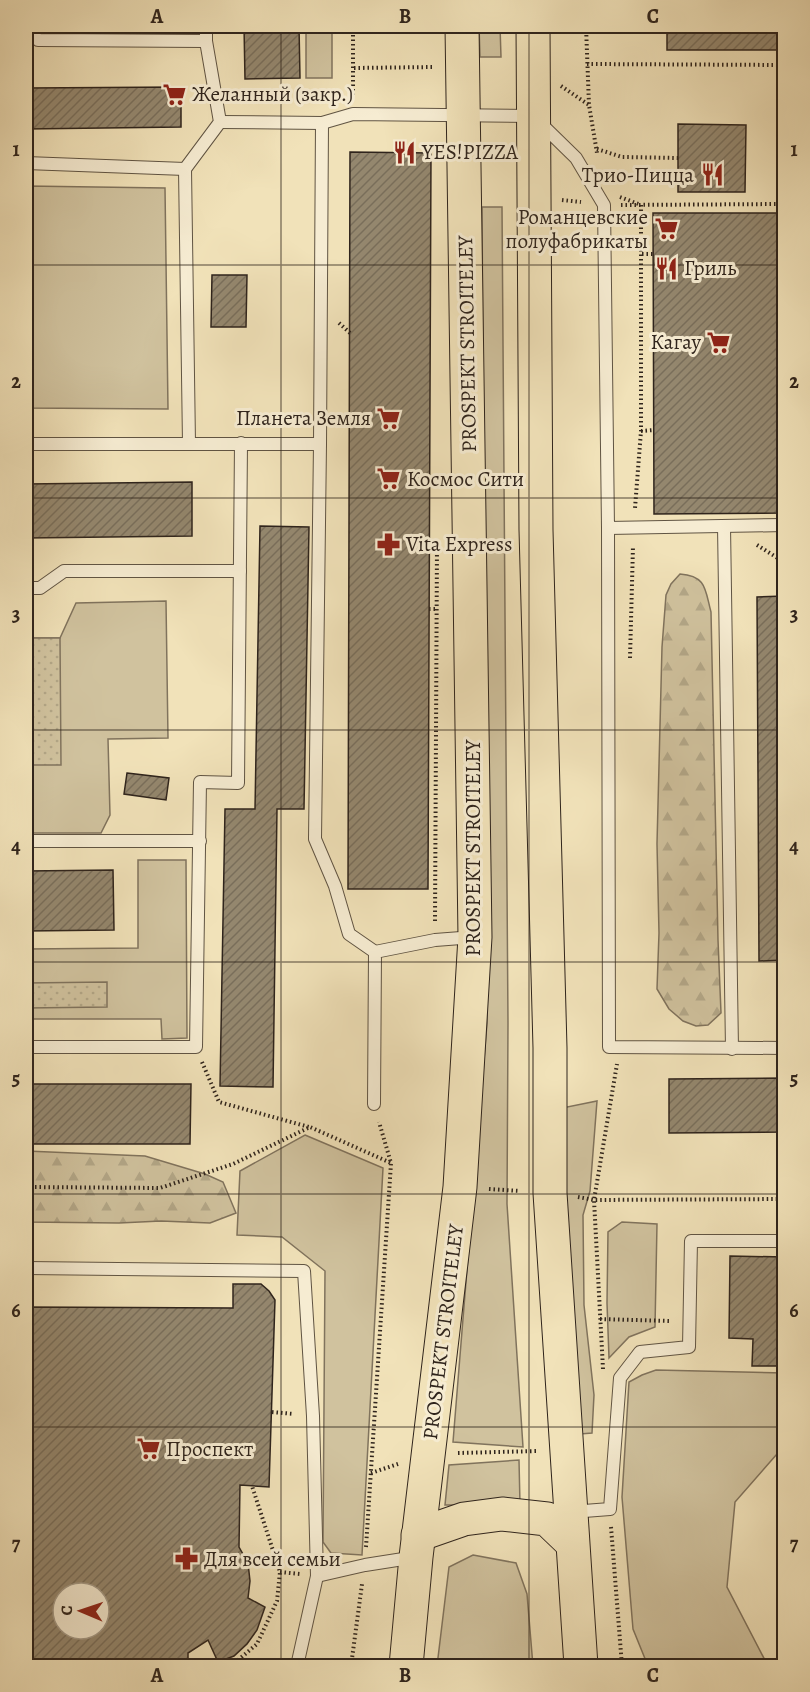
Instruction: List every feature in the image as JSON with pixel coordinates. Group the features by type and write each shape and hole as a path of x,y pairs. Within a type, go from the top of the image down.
{"main road":[{"name":"PROSPEKT STROITELEY","path":"406,1666 417,1546 460,1187 475,937 462,26"},
{"path":"533,26 536,530 545,932 550,1048 550,1193 581,1666"},
{"path":"417,1546 464,1519 502,1514 547,1519 571,1527"}],"lane":[{"path":"189,443 185,169 220,122 206,41 206,26"},
{"path":"26,27 39,40 206,41"},
{"path":"220,122 322,123 353,114 533,116 576,158 604,205 608,528 609,1047 784,1048"},
{"path":"322,123 315,839 335,886 349,934 375,952 435,940 475,937"},
{"path":"26,163 185,169"},
{"path":"26,1047 196,1047 200,782 238,783 241,443"},
{"path":"26,444 320,444"},
{"path":"608,528 784,525"},
{"path":"724,526 732,1049"},
{"path":"26,588 40,588 64,571 240,571"},
{"path":"26,841 200,841"},
{"path":"374,1104 375,952"},
{"path":"571,1527 610,1509 620,1378 640,1352 689,1347 691,1240 784,1241"},
{"path":"26,1269 304,1270 313,1416 317,1576 297,1666"},
{"path":"317,1576 365,1565 417,1546"}],"path":[{"path":"353,26 353,114"},
{"path":"587,64 784,65"},
{"path":"596,149 622,158 678,158"},
{"path":"641,205 782,204"},
{"path":"642,254 653,254"},
{"path":"640,431 654,430"},
{"path":"429,609 437,609"},
{"path":"429,676 436,676"},
{"path":"196,1047 219,1102 310,1127 391,1163"},
{"path":"374,1104 391,1163 370,1473 429,1453 567,1451"},
{"path":"26,1187 160,1188 233,1164 310,1127"},
{"path":"594,1200 784,1199"},
{"path":"600,1319 689,1322"},
{"path":"231,1666 257,1644 277,1600 280,1572 252,1486"}],"green space":[{"path":"306,26 332,26 332,78 306,78"},
{"path":"479,26 500,26 501,57 480,57"},
{"path":"26,186 165,188 168,409 26,408"},
{"path":"482,207 502,207 508,1023 507,1204 523,1447 453,1442 487,1023"},
{"path":"680,574 689,575 700,581 706,591 711,612 721,1013 708,1025 696,1026 683,1021 669,1009 657,989 659,933 657,844 662,647 666,595 671,584"},
{"path":"166,601 168,738 108,739 110,815 101,833 26,833 26,638 60,638 76,603"},
{"path":"26,638 60,638 61,765 26,765"},
{"path":"138,860 186,860 187,1038 162,1039 161,1019 26,1019 26,949 138,948"},
{"path":"107,982 107,1007 26,1008 26,983"},
{"path":"597,1101 590,1191 583,1215 584,1305 594,1395 592,1433 580,1434 557,1109"},
{"path":"305,1135 383,1168 362,1555 331,1553 323,1542 325,1271 282,1237 237,1235 240,1171"},
{"path":"26,1151 145,1156 205,1174 223,1182 236,1213 210,1223 26,1222"},
{"path":"622,1222 657,1224 655,1327 629,1337 609,1358 608,1232"},
{"path":"656,1370 784,1373 784,1446 735,1502 727,1587 768,1666 648,1666 633,1629 622,1497 629,1382"},
{"path":"519,1460 520,1505 445,1505 449,1465"},
{"path":"473,1555 516,1563 527,1594 533,1666 437,1666 449,1567"}],"building":[{"path":"244,26 299,26 300,78 245,79"},
{"path":"667,26 784,26 784,50 667,50"},
{"path":"181,87 181,127 26,129 26,88"},
{"name":"Трио-Пицца","path":"678,124 746,125 745,192 678,192"},
{"name":"Кагау","path":"782,139 784,139 783,513 654,514 653,213 782,213"},
{"name":"Космос Сити","path":"350,152 431,153 428,889 348,889"},
{"path":"212,275 247,275 246,327 211,327"},
{"path":"192,482 192,536 26,538 26,484"},
{"path":"260,526 309,527 304,809 277,809 273,1087 220,1086 225,809 255,809"},
{"path":"784,596 784,960 759,961 757,597"},
{"path":"127,773 169,778 166,800 124,794"},
{"path":"113,870 114,930 26,931 26,871"},
{"path":"784,1078 784,1132 669,1133 669,1079"},
{"path":"26,1084 191,1084 190,1144 26,1144"},
{"path":"730,1256 784,1257 784,1366 752,1366 753,1339 729,1338"},
{"name":"Проспект","path":"233,1284 261,1284 275,1300 269,1487 240,1485 239,1547 248,1563 250,1581 248,1598 265,1607 257,1630 234,1656 218,1662 208,1640 188,1653 188,1666 26,1666 26,1307 233,1308"}],"place":[{"name":"Желанный (закр.)","path":"174,94"},
{"name":"YES!PIZZA","path":"404,152"},
{"name":"Трио-Пицца","path":"712,175"},
{"name":"Романцевские полуфабрикаты","path":"666,229"},
{"name":"Гриль","path":"666,268"},
{"name":"Кагау","path":"719,342"},
{"name":"Планета Земля","path":"389,418"},
{"name":"Космос Сити","path":"389,479"},
{"name":"Vita Express","path":"388,544"},
{"name":"Проспект","path":"148,1449"},
{"name":"Для всей семьи","path":"186,1559"}]}
